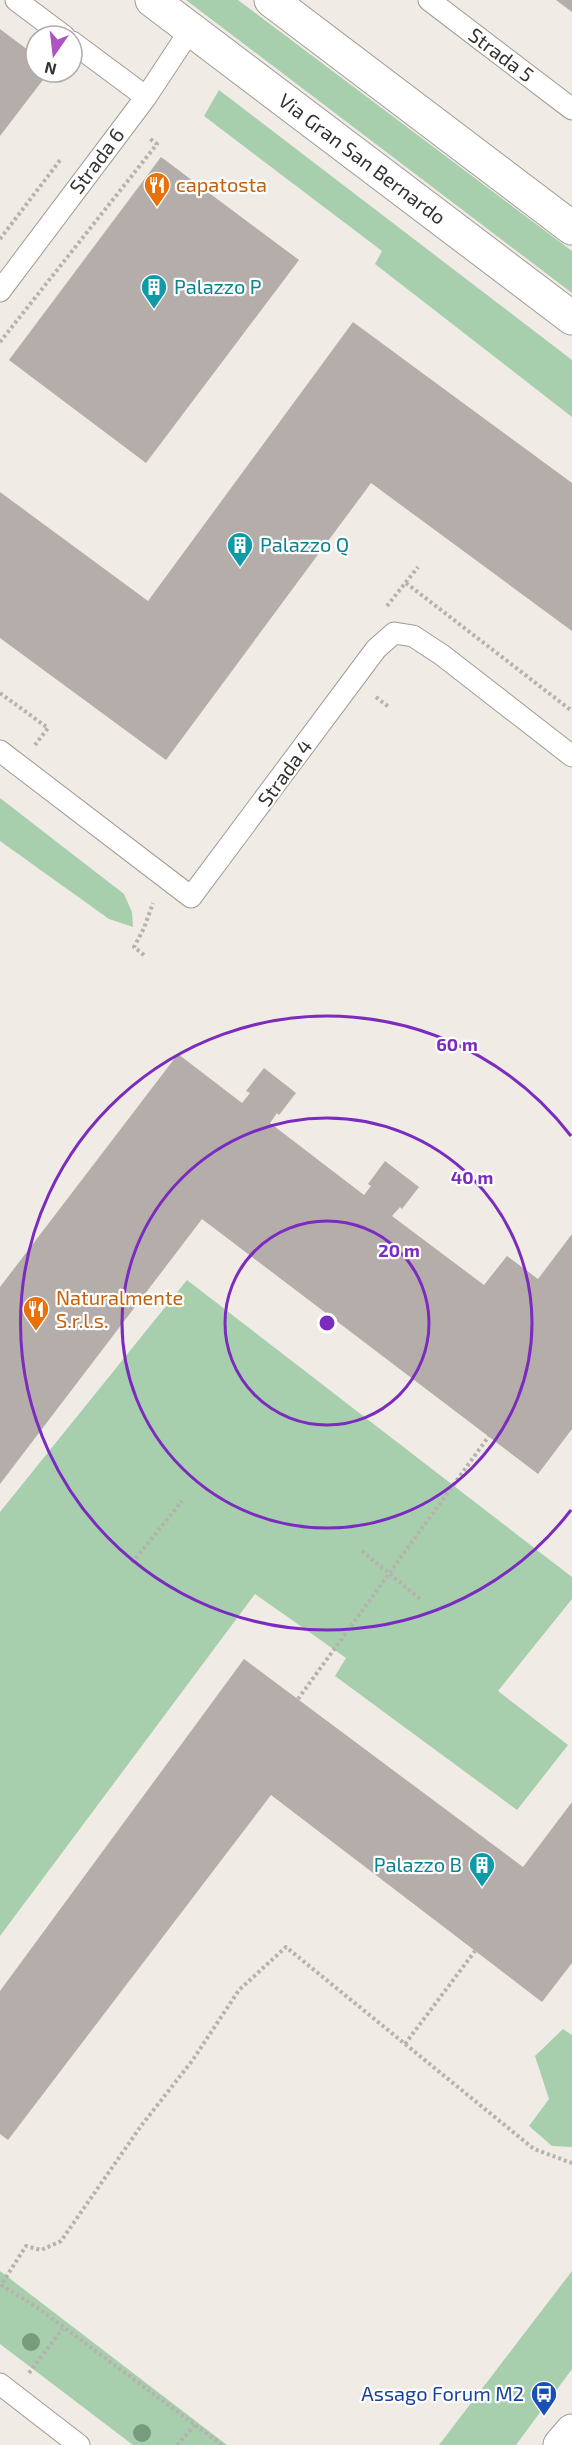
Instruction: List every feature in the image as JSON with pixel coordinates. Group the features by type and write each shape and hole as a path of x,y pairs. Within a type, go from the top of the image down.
{"main road":[{"name":"Via Gran San Bernardo","path":"152,0 572,318"},
{"path":"271,0 572,228"},
{"path":"560,2445 572,2431"}],"lane":[{"path":"16,0 48,24"},
{"name":"Strada 5","path":"429,0 572,109"},
{"name":"Strada 6","path":"0,291 146,97 191,29"},
{"path":"84,51 146,97"},
{"name":"Strada 4","path":"0,751 191,897 376,648 394,633 413,636 442,655 572,756"},
{"path":"6,2389 79,2445"}],"path":[{"path":"406,583 572,711"},
{"path":"0,693 48,728 31,750"},
{"path":"144,955 134,947 154,901"},
{"path":"298,1699 489,1436"},
{"path":"132,1563 182,1501"},
{"path":"362,1551 420,1599"},
{"path":"222,2445 38,2308 1,2285 26,2246 41,2250 61,2241 141,2126 192,2061 238,1990 286,1947 534,2149 572,2163"},
{"path":"405,2044 475,1950"},
{"path":"6,2389 63,2328"},
{"path":"177,2445 195,2425"}],"green space":[{"path":"186,0 238,0 572,251 572,293"},
{"path":"219,90 572,360 572,417 375,264 382,251 204,116"},
{"path":"0,798 124,894 132,912 133,927 109,919 0,841"},
{"path":"187,1280 572,1577 572,1599 498,1691 568,1745 517,1810 335,1676 346,1658 255,1594 0,1936 0,1512"},
{"path":"563,2029 572,2035 572,2147 552,2146 529,2126 549,2099 535,2056"},
{"path":"0,2271 227,2445 133,2445 0,2344"},
{"path":"572,2271 572,2369 516,2445 439,2445"}],"building":[{"path":"556,0 572,0 572,12"},
{"path":"0,29 24,47 24,84 40,84 0,136"},
{"name":"Palazzo P","path":"161,157 299,260 146,463 9,360"},
{"name":"Palazzo Q","path":"353,322 572,483 572,631 371,483 166,760 0,638 0,492 148,601"},
{"path":"178,1054 242,1103 250,1093 246,1091 264,1068 296,1093 270,1123 364,1195 371,1186 368,1184 385,1161 419,1187 402,1209 400,1207 392,1216 484,1285 507,1256 538,1279 572,1234 572,1429 538,1474 202,1219 0,1484 0,1287"},
{"name":"Palazzo B","path":"244,1659 523,1867 572,1802 572,1963 542,2002 271,1795 8,2140 0,2134 0,1991"}],"place":[{"name":"capatosta","path":"157,208"},
{"name":"Palazzo P","path":"154,310"},
{"name":"Palazzo Q","path":"240,568"},
{"name":"Naturalmente S.r.l.s.","path":"36,1332"},
{"name":"Palazzo B","path":"482,1888"},
{"name":"Assago Forum M2","path":"544,2417"}]}
